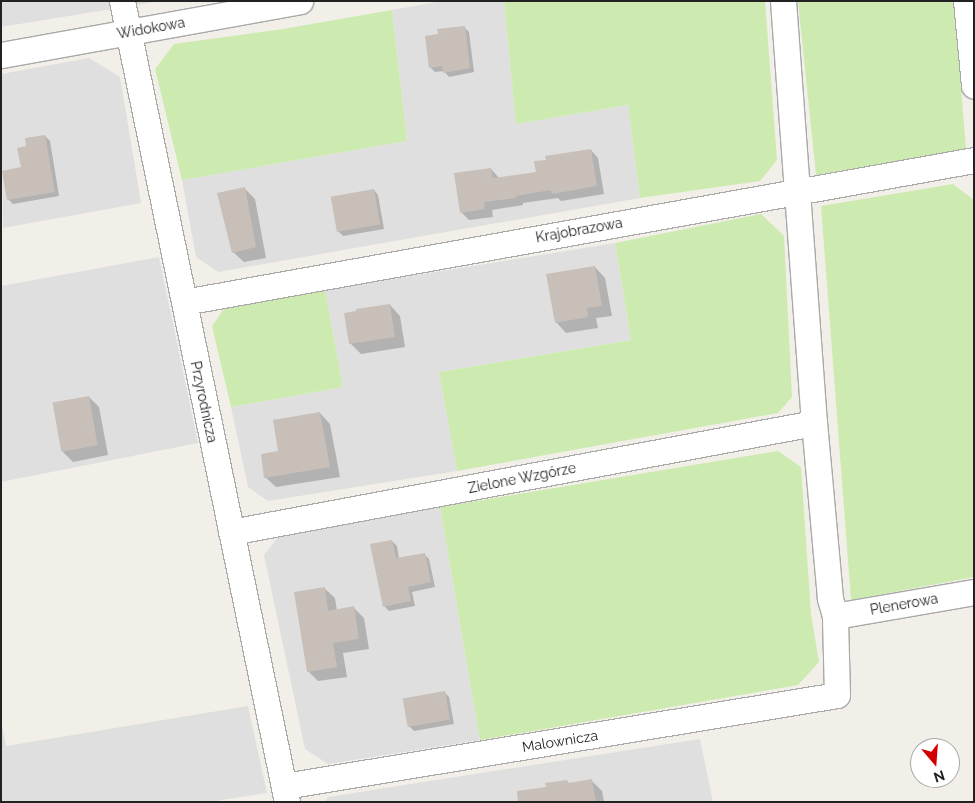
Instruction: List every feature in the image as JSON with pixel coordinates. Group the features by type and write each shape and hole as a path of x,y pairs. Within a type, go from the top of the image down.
{"street":[{"name":"Przyrodnicza","path":"122,1 285,794"},
{"name":"Widokowa","path":"1,55 300,1"},
{"path":"784,1 799,190 814,423 830,598 835,616"},
{"path":"966,1 974,86"},
{"name":"Krajobrazowa","path":"184,302 974,160"},
{"name":"Zielone Wzgórze","path":"231,532 814,423"},
{"name":"Plenerowa","path":"835,616 974,592"},
{"name":"Malownicza","path":"285,794 837,695 835,616"}],"shaded area":[{"path":"1,1 161,1 1,27"},
{"path":"442,1 504,1 516,124 628,105 640,198 218,272 196,257 182,180 407,141 392,10"},
{"path":"89,58 120,77 141,203 3,228 1,74"},
{"path":"615,243 631,340 439,372 457,471 268,501 248,487 231,407 343,387 325,290"},
{"path":"159,257 198,443 1,482 1,286"},
{"path":"440,507 480,740 328,764 305,749 264,555 279,536"},
{"path":"248,706 267,793 209,802 1,802 1,719 6,746"},
{"path":"700,739 713,802 325,802 328,797"}],"green space":[{"path":"504,1 765,1 777,160 760,181 640,198 628,105 516,124"},
{"path":"798,1 954,1 966,149 816,175"},
{"path":"392,10 407,141 182,180 155,69 174,44 283,29"},
{"path":"953,184 974,200 974,577 851,600 821,206"},
{"path":"761,214 784,236 792,397 778,413 457,471 439,372 631,340 615,243"},
{"path":"325,290 343,387 231,407 212,326 226,306"},
{"path":"778,451 801,467 811,614 819,662 798,685 480,740 440,507"}],"building":[{"path":"465,26 470,68 443,73 442,66 429,68 425,36 438,34 437,29"},
{"path":"45,135 55,192 7,200 2,171 21,167 17,148 26,146 25,138"},
{"path":"591,149 597,186 552,194 551,190 516,196 516,198 484,202 485,209 460,213 454,173 491,168 493,178 536,172 534,161 546,160 545,156"},
{"path":"245,187 256,247 232,253 217,193"},
{"path":"374,189 380,224 337,232 331,197"},
{"path":"595,266 602,306 587,308 588,317 555,323 546,274"},
{"path":"390,304 395,337 349,344 344,313 356,311 356,309"},
{"path":"89,396 98,445 61,452 53,402"},
{"path":"320,412 330,467 264,478 261,454 278,451 273,420"},
{"path":"392,540 396,558 425,553 431,582 408,587 411,601 383,607 370,544"},
{"path":"325,587 328,611 354,606 359,639 333,643 337,667 307,672 294,592"},
{"path":"445,691 450,720 408,727 403,698"},
{"path":"592,779 596,802 518,802 517,791 546,787 545,783 567,780 568,783"}]}
